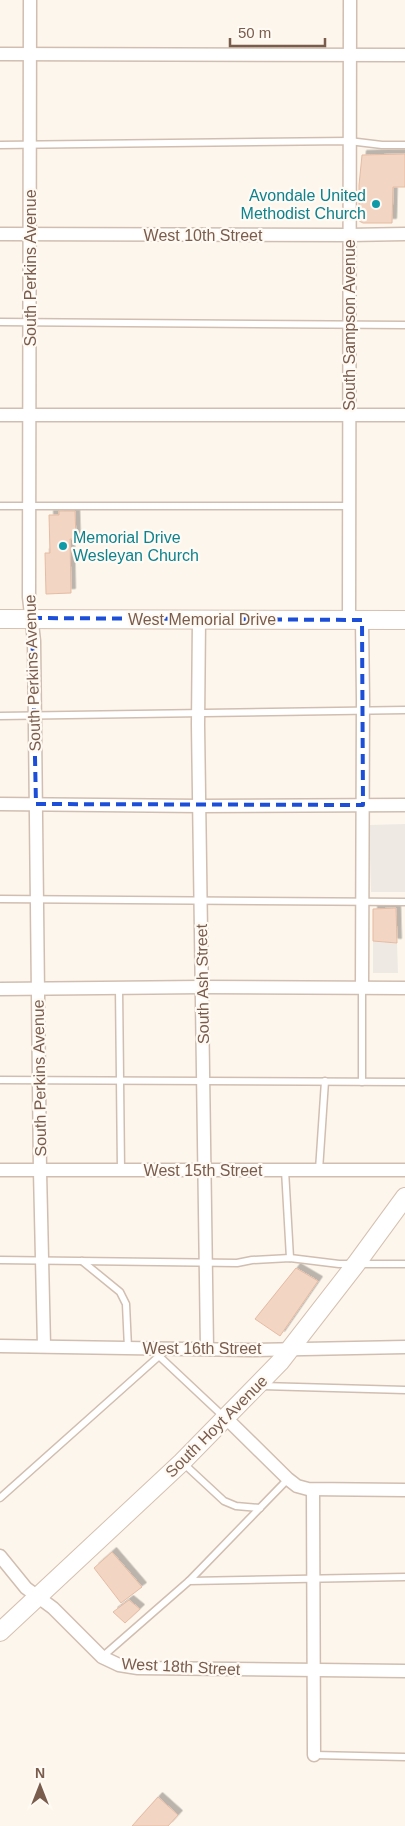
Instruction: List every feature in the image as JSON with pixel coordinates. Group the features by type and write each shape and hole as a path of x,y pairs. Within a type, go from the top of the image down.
{"main road":[{"name":"West Memorial Drive","path":"0,619 405,620"},
{"name":"South Hoyt Avenue","path":"0,1632 182,1462 280,1362 356,1264 405,1196"}],"street":[{"name":"South Perkins Avenue","path":"30,0 29,597 34,641 40,1170 44,1346"},
{"name":"South Sampson Avenue","path":"350,0 349,506 355,620 363,710 362,988"},
{"path":"0,54 405,55"},
{"name":"West 10th Street","path":"0,234 405,234"},
{"path":"0,415 405,415"},
{"name":"South Ash Street","path":"199,619 198,713 207,1349"},
{"path":"0,804 200,806 405,805"},
{"path":"0,989 202,987 405,988"},
{"name":"West 15th Street","path":"0,1170 405,1170"},
{"name":"West 16th Street","path":"0,1346 128,1348 163,1352 207,1349 405,1347"},
{"path":"225,1417 297,1486 313,1490 405,1490"},
{"path":"313,1490 314,1756"},
{"name":"West 18th Street","path":"0,1556 26,1588 54,1608 102,1657 119,1665 138,1668 405,1671"}],"lane":[{"path":"0,145 349,141 405,146"},
{"path":"0,322 405,325"},
{"path":"0,506 349,506"},
{"path":"0,716 405,710"},
{"path":"0,899 405,902"},
{"path":"119,988 121,1170"},
{"path":"362,988 362,1082"},
{"path":"0,1080 405,1082"},
{"path":"319,1170 325,1081"},
{"path":"285,1170 290,1258"},
{"path":"0,1260 236,1262 290,1258 339,1264 405,1264"},
{"path":"82,1261 120,1292 126,1304 128,1348"},
{"path":"0,1498 163,1352 225,1417"},
{"path":"256,1386 405,1390"},
{"path":"182,1462 224,1501 236,1506 260,1508"},
{"path":"102,1657 189,1581 288,1479"},
{"path":"189,1581 313,1577 405,1577"},
{"path":"314,1756 405,1757"}],"highlighted area":[{"path":"32,618 362,620 363,805 36,804"}],"shaded area":[{"path":"405,824 405,892 371,892 369,825"},
{"path":"373,941 397,943 398,973 373,973"}],"building":[{"name":"Avondale United Methodist Church","path":"405,154 405,187 393,187 392,223 363,223 359,221 359,185 362,155"},
{"name":"Memorial Drive Wesleyan Church","path":"59,511 75,511 76,539 70,539 71,593 46,594 45,553 50,553 49,515 59,515"},
{"path":"396,908 397,943 373,941 373,909"},
{"path":"296,1268 318,1281 280,1336 255,1319"},
{"path":"112,1552 142,1587 121,1603 94,1568"},
{"path":"129,1600 140,1609 125,1623 113,1612"},
{"path":"158,1797 178,1815 168,1826 132,1826"}],"place":[{"name":"Avondale United Methodist Church","path":"376,204"},
{"name":"Memorial Drive Wesleyan Church","path":"63,546"}]}
